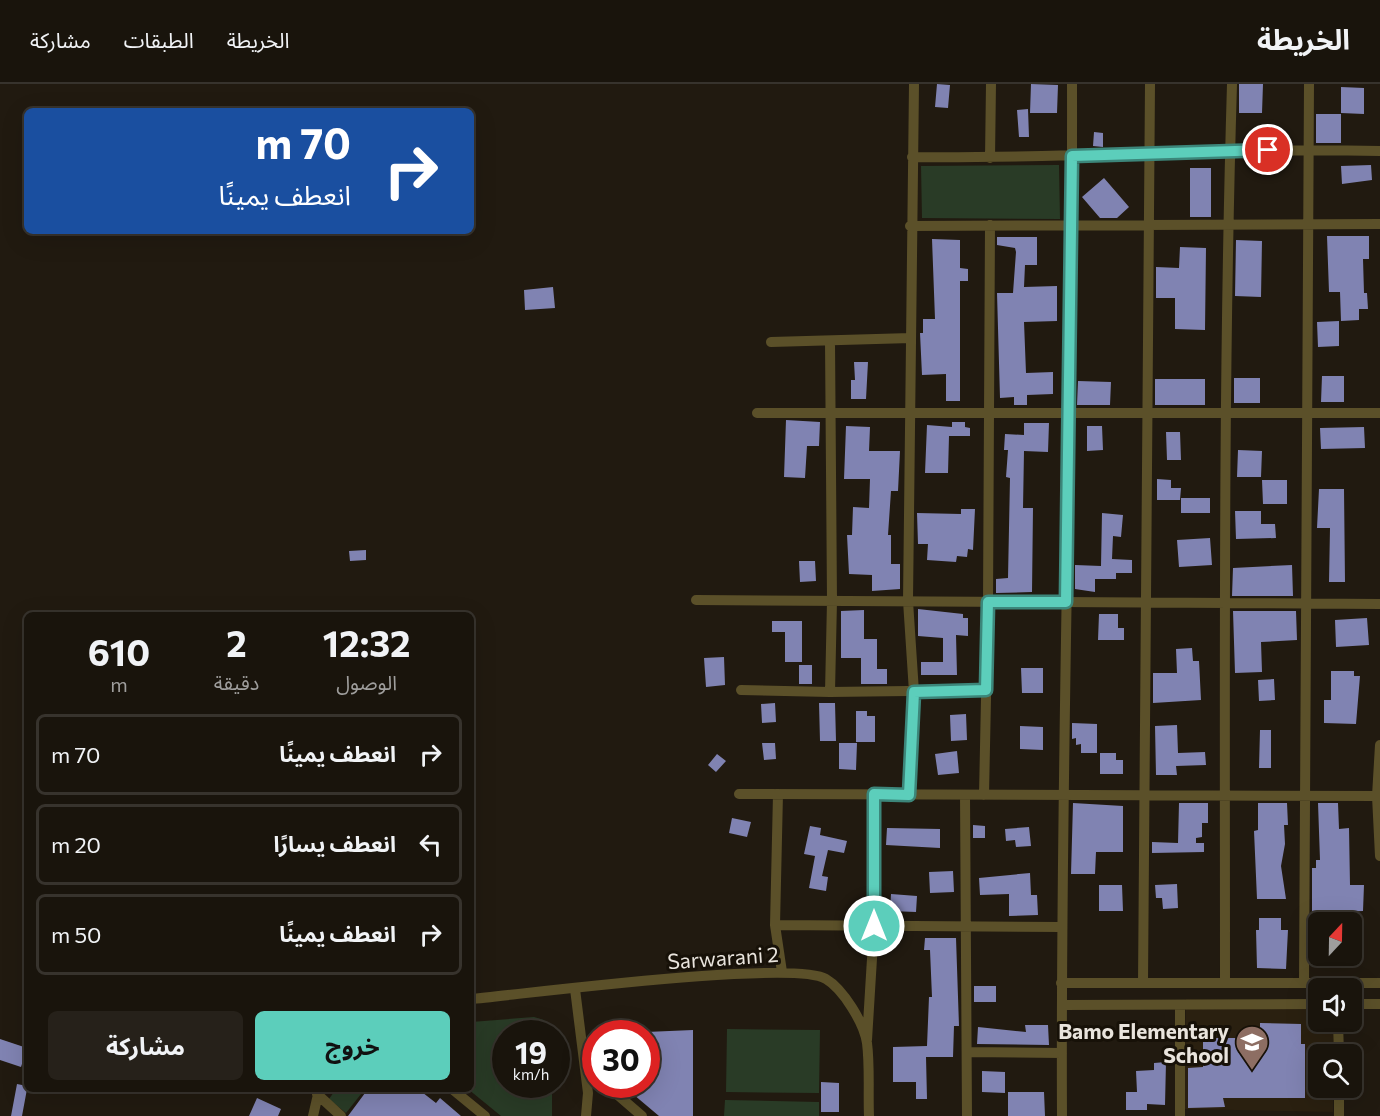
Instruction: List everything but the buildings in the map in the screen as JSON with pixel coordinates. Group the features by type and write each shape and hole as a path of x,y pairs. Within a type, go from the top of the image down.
{"street":[{"path":"909,795 914,692 908,601 911,413 910,226 914,84"},
{"path":"990,158 991,84"},
{"path":"1062,1116 1061,983 1070,413 1072,84"},
{"path":"1143,983 1150,84"},
{"path":"1225,983 1227,603 1224,413 1232,84"},
{"path":"1304,982 1309,84"},
{"path":"912,157 990,158 1307,149 1380,151"},
{"path":"910,226 1380,224"},
{"path":"984,795 990,413 990,225"},
{"path":"771,342 911,338"},
{"path":"830,342 832,601 830,692"},
{"path":"757,413 1380,413"},
{"path":"696,600 1380,604"},
{"path":"741,690 914,692 986,690"},
{"path":"1380,745 1380,856"},
{"path":"739,794 1379,796"},
{"path":"778,794 775,925 782,972"},
{"path":"867,1041 874,926 874,794"},
{"path":"965,795 967,1116"},
{"path":"775,925 1062,927"},
{"name":"Sarwarani 2","path":"474,999 782,972 813,974 832,984 850,1002 867,1041 869,1116"},
{"path":"1061,983 1308,982"},
{"path":"1362,984 1380,983"},
{"path":"575,990 582,1045"},
{"path":"1062,1005 1308,1004"},
{"path":"1362,1004 1380,1004"},
{"path":"1180,1006 1180,1116"},
{"path":"967,1052 1062,1053"},
{"path":"313,1116 318,1092"},
{"path":"318,1092 341,1116"},
{"path":"456,1092 485,1116"},
{"path":"586,1116 588,1098"},
{"path":"621,1098 642,1116"},
{"path":"1339,1098 1339,1116"}],"shaded area":[{"name":"Bamo Elementary School","path":"1186,999 1308,1001 1308,1032 1334,1032 1334,1044 1308,1044 1308,1098 1333,1098 1333,1112 1184,1109"}],"green space":[{"path":"1059,165 1060,219 922,218 921,166"},
{"path":"534,1017 544,1020 496,1020"},
{"path":"492,1020 492,1098 552,1098 552,1116 501,1116 472,1092 474,1092 474,1022"},
{"path":"727,1029 820,1030 819,1093 726,1092"},
{"path":"334,1092 363,1092 346,1113 329,1099"},
{"path":"725,1100 819,1102 819,1116 724,1116"}],"place":[{"name":"Bamo Elementary School","path":"1252,1071"}],"route":[{"path":"874,926 874,794 909,795 914,692 986,690 988,602 1066,602 1072,156 1268,150"}]}
